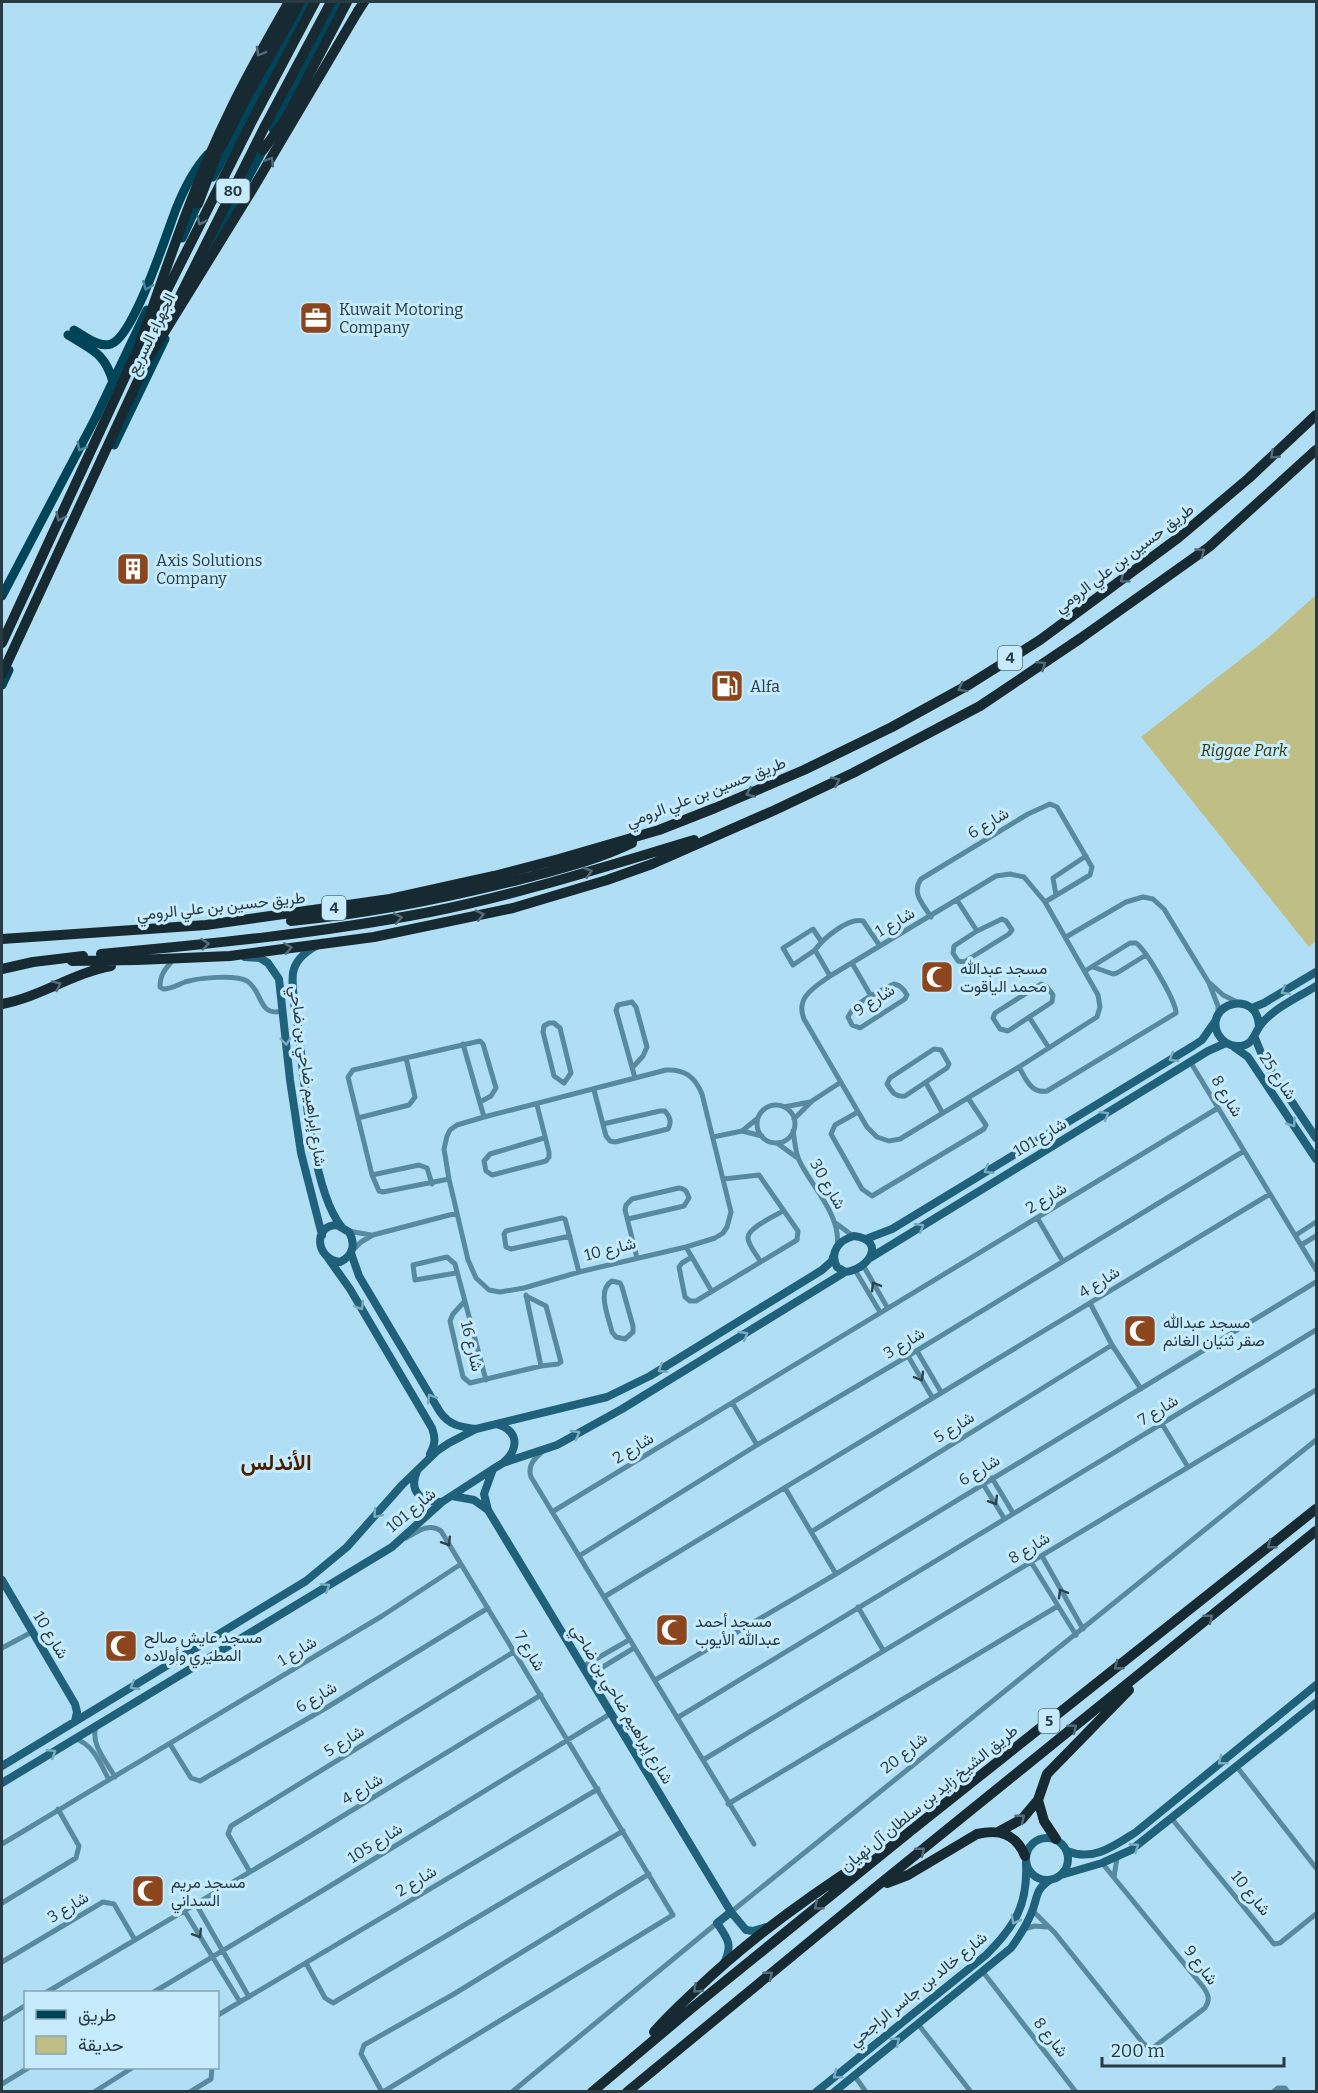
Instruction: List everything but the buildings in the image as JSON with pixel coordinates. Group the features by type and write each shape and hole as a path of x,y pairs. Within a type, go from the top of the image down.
{"highway":[{"path":"139,346 183,222 225,121 253,65 289,2"},
{"path":"198,204 218,154 246,98 300,2"},
{"name":"الجهراء السريع","path":"2,643 139,346 252,121 315,2"},
{"name":"الجهراء السريع","path":"2,674 151,354 265,126 332,2"},
{"path":"263,150 287,117 347,2"},
{"path":"151,354 364,2"},
{"name":"طريق حسين بن علي الرومي","path":"5,938 206,925 334,909 390,899 494,876 659,830 715,808 804,770 892,727 970,684 1040,640 1178,538 1249,478 1317,415"},
{"name":"4","path":"2,963 230,956 374,937 513,908 652,864 745,824 980,706 1028,675 1209,547 1317,450"},
{"path":"2,969 42,960 321,930 432,911 537,887 745,824"},
{"path":"2,945 207,930 332,917 389,908 449,897 554,870 614,852 659,830"},
{"path":"2,1004 44,991 98,968 137,960"},
{"name":"طريق الشيخ زايد بن سلطان آل نهيان","path":"592,2091 913,1829 1317,1509"},
{"name":"5","path":"627,2091 1317,1531"},
{"path":"876,1887 908,1875 977,1834 1000,1831 1022,1819 1038,1800 1047,1774 1164,1655"},
{"path":"1038,1800 1044,1821 1056,1839"},
{"path":"638,2052 664,2020 723,1964 771,1924 913,1829"},
{"path":"1000,1831 1015,1838 1021,1845 1026,1860"}],"main road":[{"name":"الجهراء السريع","path":"2,596 96,417 198,204 306,2"},
{"name":"الجهراء السريع","path":"2,686 94,486 189,290 341,2"},
{"path":"113,382 104,359 71,333 103,345 114,343 120,338 132,320 195,169 248,110"}],"street":[{"name":"شارع 6","path":"931,916 917,894 917,885 921,879 1044,806 1050,804 1057,807 1086,856"},
{"path":"1045,902 1090,875 1092,867 1086,856 1053,878 1056,895"},
{"name":"شارع 1","path":"1010,874 1024,877 1045,902 1066,937 1098,995 1100,1007 1097,1017 1049,1048 900,1139 889,1141 877,1137 858,1112 804,1019 801,1009 808,992 830,976 931,916 996,876 1010,874"},
{"path":"1066,937 1126,902 1143,897 1153,899 1164,909 1209,983 1218,1006 1219,1035 1228,1044 1242,1046 1255,1038 1259,1027 1272,1013 1317,986"},
{"path":"957,900 977,931"},
{"path":"1002,919 1012,930 964,962 958,962 953,953 954,946 977,931 1002,919"},
{"path":"821,941 813,929 783,948 793,965 815,950 821,941 858,920 863,921 880,946"},
{"path":"1018,1067 1034,1090 1047,1091 1173,1017 1176,1013 1174,1002 1139,945 1130,943 1085,971"},
{"name":"شارع إبراهيم ضاحي بن ضاحي","path":"320,944 302,956 296,964 293,984 316,1154 330,1210 343,1228"},
{"path":"815,950 830,976"},
{"path":"1094,967 1113,974 1146,955"},
{"name":"شارع إبراهيم ضاحي بن ضاحي","path":"230,956 260,958 275,970 279,979 301,1153 322,1235"},
{"path":"174,958 160,979 160,987 163,989 170,989 186,982 236,978 247,981 255,988 268,1011 273,1014 292,1008 296,1011"},
{"name":"شارع 9","path":"852,963 871,996"},
{"path":"1252,1008 1317,972"},
{"path":"1209,983 1223,995 1252,1008 1257,1015 1259,1027"},
{"name":"شارع 9","path":"894,984 899,985 907,995 905,999 860,1028 852,1025 848,1017 850,1012 871,996 894,984"},
{"path":"1041,984 1045,985 1053,995 1053,999 1029,1017 1008,1031 1000,1029 993,1018 995,1013 1016,999 1041,984"},
{"path":"633,1067 643,1056 647,1047 636,1007 632,1002 626,1002 618,1005 616,1010 635,1078"},
{"path":"1217,1019 1224,1008 1240,1003"},
{"path":"1029,1017 1049,1048"},
{"name":"شارع 101","path":"866,1239 892,1229 1193,1046 1202,1040 1217,1019"},
{"path":"564,1083 571,1073 566,1050 560,1028 555,1023 549,1023 544,1026 543,1032 555,1076 564,1083 568,1096"},
{"name":"شارع 25","path":"1255,1038 1261,1055 1317,1138"},
{"path":"449,1179 383,1192 376,1188 348,1084 349,1074 353,1070 480,1041 483,1044 496,1088 491,1096 480,1102"},
{"path":"463,1044 484,1117"},
{"name":"شارع 101","path":"870,1258 1208,1051 1228,1044"},
{"name":"شارع 25","path":"1228,1044 1248,1057 1317,1159"},
{"path":"934,1049 941,1050 949,1064 947,1068 926,1083 905,1096 894,1094 887,1084 890,1078 913,1062 934,1049"},
{"path":"358,1118 409,1105 416,1097 406,1058"},
{"name":"شارع 8","path":"1191,1063 1317,1270"},
{"name":"شارع 10","path":"677,1070 693,1077 702,1094 724,1179 731,1212 727,1227 715,1238 686,1247 579,1272 524,1288 500,1292 489,1290 476,1278 468,1260 444,1149 450,1130 458,1125 484,1117 635,1078 677,1070"},
{"path":"794,1119 812,1101 841,1082"},
{"path":"926,1083 942,1112"},
{"path":"594,1090 606,1136 610,1141 615,1142 668,1129 671,1124 670,1116 665,1111 603,1124"},
{"path":"858,1112 835,1125 831,1134 862,1189 872,1196 984,1129 986,1125 984,1120 968,1098"},
{"path":"742,1131 766,1108 812,1101"},
{"path":"537,1105 549,1152 546,1161 492,1175 486,1171 484,1161 490,1154 544,1138"},
{"path":"759,1117 758,1127 765,1140 777,1143 786,1140 793,1131 794,1119 792,1114 783,1107"},
{"name":"شارع 2","path":"552,1512 1218,1108"},
{"path":"713,1137 742,1131 762,1136"},
{"name":"شارع 30","path":"793,1131 798,1158 835,1223 839,1235 836,1248"},
{"name":"شارع 30","path":"777,1143 798,1158"},
{"path":"1032,1144 1029,1151 1037,1156"},
{"name":"شارع 3","path":"579,1556 757,1445 917,1351 1062,1260 1244,1151"},
{"path":"1006,1160 1013,1166 1011,1172"},
{"path":"372,1175 419,1165 427,1168 432,1184"},
{"path":"692,1257 679,1267 685,1298 696,1301 797,1240 799,1236 798,1231 759,1175 724,1179"},
{"path":"628,1219 684,1206 689,1198 687,1192 684,1188 679,1188 632,1199 626,1205 628,1219 637,1258"},
{"name":"شارع 4","path":"604,1598 1270,1194"},
{"path":"760,1261 748,1239 749,1234 757,1226 783,1211"},
{"path":"327,1258 340,1262 346,1259 361,1242 373,1235 457,1213"},
{"path":"570,1236 511,1249 506,1247 504,1234 506,1231 565,1219 570,1236 579,1272"},
{"path":"1038,1219 1062,1260"},
{"path":"1296,1235 1317,1222"},
{"name":"شارع 30","path":"835,1223 854,1236"},
{"path":"373,1235 331,1226 322,1235 321,1247 350,1289 432,1428 435,1444 427,1460"},
{"path":"343,1228 353,1241 351,1252 359,1276 440,1412 446,1421 476,1429"},
{"path":"854,1236 866,1239 872,1246 870,1258 854,1269 837,1268 833,1257 836,1248 844,1240 854,1236"},
{"path":"1301,1245 1317,1236"},
{"path":"686,1247 711,1290"},
{"path":"456,1273 415,1280 412,1265 447,1257 454,1264 468,1260"},
{"name":"شارع 101","path":"2,1766 287,1593 329,1563 347,1547 427,1460 449,1443 476,1429 607,1397 650,1376 822,1270 832,1261 833,1257"},
{"name":"شارع 16","path":"454,1264 486,1380"},
{"path":"608,1266 612,1281"},
{"path":"854,1269 887,1307"},
{"path":"854,1269 880,1312"},
{"name":"شارع 101","path":"2,1783 392,1546 442,1502 493,1469 503,1463 544,1450 622,1409 854,1269"},
{"path":"612,1281 620,1283 622,1287 633,1326 633,1332 625,1339 616,1337 612,1332 603,1294 607,1283 612,1281"},
{"name":"شارع 6","path":"655,1680 836,1574 1317,1282"},
{"path":"524,1288 541,1366"},
{"name":"شارع 16","path":"464,1302 450,1321 463,1377 470,1383 558,1364 561,1358 546,1306 526,1296"},
{"path":"1090,1303 1112,1345 1141,1389"},
{"name":"شارع 7","path":"677,1718 1317,1330"},
{"path":"711,1338 709,1346 717,1351"},
{"name":"شارع 5","path":"811,1532 1112,1345"},
{"path":"917,1351 941,1392"},
{"path":"908,1356 932,1397"},
{"path":"679,1358 685,1365 683,1372"},
{"name":"شارع 8","path":"703,1760 1317,1390"},
{"path":"733,1404 757,1445"},
{"path":"495,1424 506,1427 513,1435 515,1446 511,1456 503,1463"},
{"path":"1162,1424 1188,1467"},
{"name":"شارع 20","path":"512,2091 1317,1440"},
{"path":"544,1450 535,1459 529,1472 754,1844"},
{"path":"488,1510 484,1494 493,1469"},
{"path":"417,1471 413,1479 415,1490 422,1498 431,1502 442,1502"},
{"path":"992,1478 1013,1513"},
{"path":"983,1484 1004,1518"},
{"path":"784,1488 836,1574"},
{"path":"452,1496 474,1500 488,1510"},
{"name":"شارع إبراهيم ضاحي بن ضاحي","path":"488,1510 731,1912 741,1926 749,1932 771,1924"},
{"name":"شارع 7","path":"382,2091 673,1915 441,1532 433,1527 420,1530 392,1546"},
{"path":"1042,1556 1083,1629"},
{"path":"1031,1562 1076,1635"},
{"name":"شارع 1","path":"2,1844 382,1616 461,1564"},
{"name":"شارع 10","path":"2,1580 75,1704"},
{"path":"287,1593 285,1600 293,1608"},
{"path":"728,1804 1058,1606"},
{"path":"858,1607 883,1650"},
{"name":"شارع 6","path":"170,1744 191,1778 200,1781 326,1708 488,1608"},
{"path":"254,1612 262,1616 264,1622 262,1626"},
{"path":"2,1648 32,1632"},
{"path":"582,1667 629,1640"},
{"path":"588,1676 634,1648"},
{"name":"شارع 5","path":"250,1872 228,1834 231,1826 515,1651"},
{"path":"1067,1851 1082,1856 1092,1855 1136,1832 1317,1685"},
{"name":"شارع 4","path":"49,1991 541,1695"},
{"path":"1061,1875 1068,1859 1063,1844 1056,1839 1040,1838 1033,1842 1026,1860 1029,1871 1034,1877 1042,1880 1050,1880 1117,1858 1145,1841 1317,1703"},
{"path":"75,1704 91,1711"},
{"path":"75,1704 77,1712 75,1721"},
{"name":"شارع 105","path":"156,1991 610,1714"},
{"path":"96,1725 95,1742 115,1777"},
{"path":"1266,1726 1267,1732 1274,1737"},
{"path":"1252,1737 1257,1740 1260,1748"},
{"path":"75,1738 92,1751 109,1780"},
{"path":"1237,1767 1317,1868"},
{"name":"شارع 2","path":"219,2014 598,1789"},
{"path":"2,1903 76,1858 79,1846 58,1809"},
{"name":"شارع 10","path":"1172,1819 1274,1944 1280,1943 1317,1914"},
{"path":"306,1963 325,1998 333,2003 623,1831"},
{"path":"1114,1879 1117,1858"},
{"name":"شارع خالد بن جاسر الراجحي","path":"816,2091 986,1955 1005,1936 1018,1917 1025,1892 1026,1860"},
{"name":"شارع 9","path":"1033,1911 1143,2043 1150,2048 1205,2008 1209,2002 1209,1996 1102,1863"},
{"path":"382,2091 362,2054 364,2045 454,1994 649,1874"},
{"name":"شارع خالد بن جاسر الراجحي","path":"834,2091 1011,1948 1033,1911 1037,1894 1050,1880"},
{"name":"شارع 3","path":"2,1962 103,1902 114,1904 135,1940"},
{"path":"196,1904 249,1997"},
{"path":"184,1910 240,2002"},
{"path":"717,1923 729,1942 729,1953 723,1964"},
{"path":"1024,1929 1040,1926 1050,1929"},
{"name":"شارع 8","path":"983,1972 1076,2091"},
{"path":"2,2020 24,2006"},
{"path":"918,2024 971,2091"},
{"path":"2,2084 25,2069"},
{"path":"94,2091 129,2069"},
{"path":"190,2091 211,2079 212,2069"},
{"path":"854,2075 867,2091"},
{"path":"1273,2091 1285,2088 1288,2091"}],"green space":[{"name":"Riggae Park","path":"1316,595 1316,941 1309,947 1141,737 1268,638"}],"place":[{"name":"Kuwait Motoring Company","path":"316,318"},
{"name":"Axis Solutions Company","path":"133,569"},
{"name":"Alfa","path":"727,686"},
{"name":"مسجد عبدالله محمد الياقوت","path":"937,977"},
{"name":"مسجد عبدالله صقر ثنيان الغانم","path":"1140,1331"},
{"name":"مسجد أحمد عبدالله الأيوب","path":"672,1630"},
{"name":"مسجد عايش صالح المطيري وأولاده","path":"121,1646"},
{"name":"مسجد مريم السداني","path":"148,1891"}],"district":[{"name":"الأندلس","path":"276,1462"}]}
